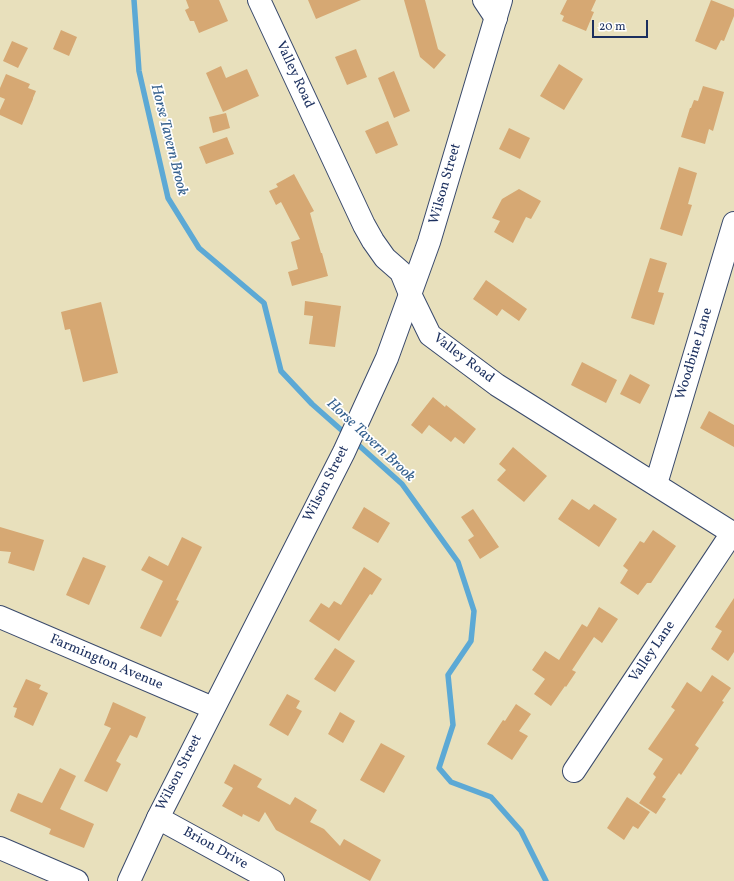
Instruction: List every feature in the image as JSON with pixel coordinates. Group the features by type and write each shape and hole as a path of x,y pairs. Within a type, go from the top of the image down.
{"street":[{"name":"Valley Road","path":"259,0 364,226 385,258 401,272 430,335 497,385 733,533"},
{"name":"Wilson Street","path":"129,881 158,818 213,708 344,452 387,358 429,242 494,6"},
{"name":"Woodbine Lane","path":"656,484 734,223"},
{"name":"Valley Lane","path":"574,771 733,533"},
{"name":"Farmington Avenue","path":"0,617 213,708"},
{"name":"Brion Drive","path":"158,818 273,881"},
{"path":"0,848 77,881"}],"building":[{"path":"186,0 219,0 228,21 199,33 194,21 190,21 185,10 189,8"},
{"path":"308,0 361,0 316,19"},
{"path":"404,0 425,0 438,49 446,55 434,69 420,57"},
{"path":"567,0 596,0 591,11 594,12 586,31 562,21 564,16 560,14"},
{"path":"711,0 734,9 734,16 724,41 721,40 716,50 695,41"},
{"path":"61,30 77,37 69,56 53,49"},
{"path":"12,41 28,48 18,68 3,61"},
{"path":"356,49 367,77 347,85 335,57"},
{"path":"559,64 583,79 564,110 540,96"},
{"path":"221,66 226,78 247,69 259,96 223,112 206,73"},
{"path":"394,71 410,111 394,118 378,78"},
{"path":"6,74 30,84 28,88 36,91 22,125 0,115 0,110 5,99 0,97 0,88"},
{"path":"703,86 724,92 713,131 709,129 705,144 681,137 690,108 694,100 698,101"},
{"path":"226,113 230,128 213,133 209,117"},
{"path":"388,121 398,145 376,154 365,131"},
{"path":"509,128 530,138 520,159 499,149"},
{"path":"227,137 234,154 206,164 199,147"},
{"path":"679,167 697,173 688,204 692,205 682,236 660,229"},
{"path":"294,174 314,211 310,213 328,276 292,286 288,272 298,269 291,242 300,239 281,202 276,205 269,191 278,187 276,184"},
{"path":"519,189 541,201 531,219 526,217 513,243 494,232 500,221 492,218 502,199"},
{"path":"650,258 667,263 658,292 664,293 654,325 631,318"},
{"path":"486,280 527,309 519,321 502,309 497,316 473,299"},
{"path":"305,301 341,306 335,347 309,344 313,316 304,315"},
{"path":"101,302 118,373 83,382 70,329 65,330 61,312"},
{"path":"582,362 617,380 606,403 571,385"},
{"path":"630,374 650,385 640,404 620,394"},
{"path":"433,397 445,407 446,405 476,429 464,444 455,437 451,442 429,425 422,434 411,425"},
{"path":"709,411 734,425 734,447 700,428"},
{"path":"513,447 547,476 524,502 497,480 506,470 499,464"},
{"path":"572,499 589,510 594,504 617,519 599,547 558,519"},
{"path":"364,507 390,523 378,543 352,528"},
{"path":"473,509 499,547 480,559 468,540 474,536 461,517"},
{"path":"0,527 44,540 34,571 8,563 11,552 0,551"},
{"path":"653,530 676,546 651,583 647,583 638,595 620,583 628,570 623,566 640,541 644,543"},
{"path":"182,537 202,547 176,600 179,601 161,637 140,628 163,581 141,570 149,556 168,566"},
{"path":"83,557 106,566 89,605 66,595"},
{"path":"364,567 382,579 372,595 370,594 339,641 309,621 321,603 329,608 334,601 341,605"},
{"path":"734,598 734,652 728,661 711,649 722,631 715,627"},
{"path":"599,607 618,619 602,643 594,637 572,670 576,672 551,706 534,694 545,679 532,670 545,651 559,660 582,624 587,627"},
{"path":"335,648 355,661 335,692 314,679"},
{"path":"712,675 731,688 722,701 724,702 695,745 699,748 681,775 679,773 662,797 666,799 656,814 639,803 656,777 653,774 663,759 648,749 675,710 671,707 687,682 701,692"},
{"path":"26,679 41,685 39,689 48,693 33,726 14,717 17,708 13,707"},
{"path":"287,694 300,701 296,708 302,711 288,736 269,725"},
{"path":"113,702 146,717 137,738 130,735 116,761 121,764 107,792 84,781 111,728 104,725"},
{"path":"516,704 531,714 519,731 528,736 512,760 487,744"},
{"path":"340,712 355,721 343,743 328,734"},
{"path":"381,743 405,756 384,793 360,780"},
{"path":"234,764 262,779 257,787 290,805 295,797 317,810 310,822 324,829 340,846 344,839 381,860 370,881 276,830 265,812 259,822 243,814 242,817 222,806 233,788 224,783"},
{"path":"60,768 76,776 60,809 94,824 84,848 49,834 51,829 10,811 18,793 42,803"},
{"path":"627,797 650,812 638,829 633,826 624,840 607,828"}],"waterway":[{"name":"Horse Tavern Brook","path":"134,0 139,71 168,198 199,248 264,303 281,371 312,404 347,435"},
{"name":"Horse Tavern Brook","path":"354,441 402,484 458,562 474,611 471,641 448,675 453,725 439,768 451,782 491,797 521,831 546,881"}]}
